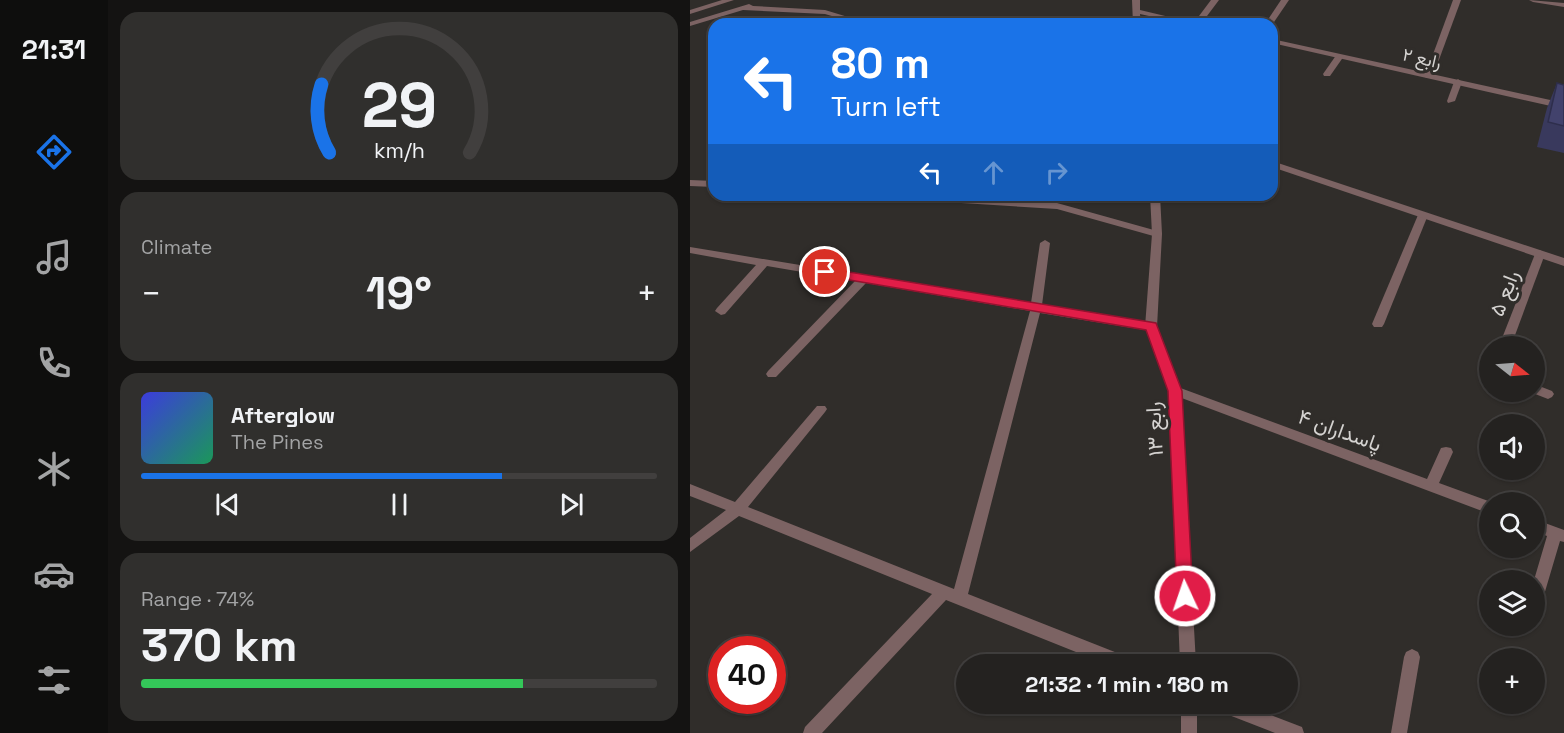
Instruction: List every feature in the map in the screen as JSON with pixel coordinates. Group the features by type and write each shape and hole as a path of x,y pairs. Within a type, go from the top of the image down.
{"street":[{"path":"690,12 730,0"},
{"path":"709,18 767,0"},
{"path":"1136,0 1137,18"},
{"path":"1201,18 1215,0"},
{"path":"1273,18 1286,0"},
{"path":"1429,76 1457,0"},
{"path":"1533,0 1564,5"},
{"path":"741,8 823,8 844,18"},
{"path":"1136,11 1168,18"},
{"path":"690,24 708,18"},
{"name":"رابع ۲","path":"1278,42 1564,106"},
{"path":"1328,74 1340,56"},
{"path":"1450,101 1458,82"},
{"path":"1278,166 1564,262"},
{"path":"702,184 708,180"},
{"path":"690,183 708,184"},
{"path":"977,201 1057,206 1157,234"},
{"path":"1057,206 1062,201"},
{"name":"رابع ۱۳","path":"1155,201 1157,234 1151,327 1175,391 1188,654"},
{"path":"1378,324 1424,215"},
{"path":"811,733 952,596 1036,308 1045,243"},
{"path":"690,250 1151,327"},
{"name":"رابع ۵","path":"1509,336 1540,254"},
{"path":"721,310 765,262"},
{"path":"772,374 864,279"},
{"name":"پاسداران ۴","path":"1175,391 1479,504"},
{"path":"690,546 738,509 821,409"},
{"path":"1431,486 1446,452"},
{"path":"690,490 1099,654"},
{"path":"1545,573 1559,534"},
{"path":"1399,733 1412,657"},
{"path":"1189,714 1189,733"},
{"path":"1248,714 1296,733"}],"building":[{"path":"1557,83 1564,85 1564,126 1548,122"}],"route":[{"path":"825,272 1151,327 1175,391 1185,596"}]}
